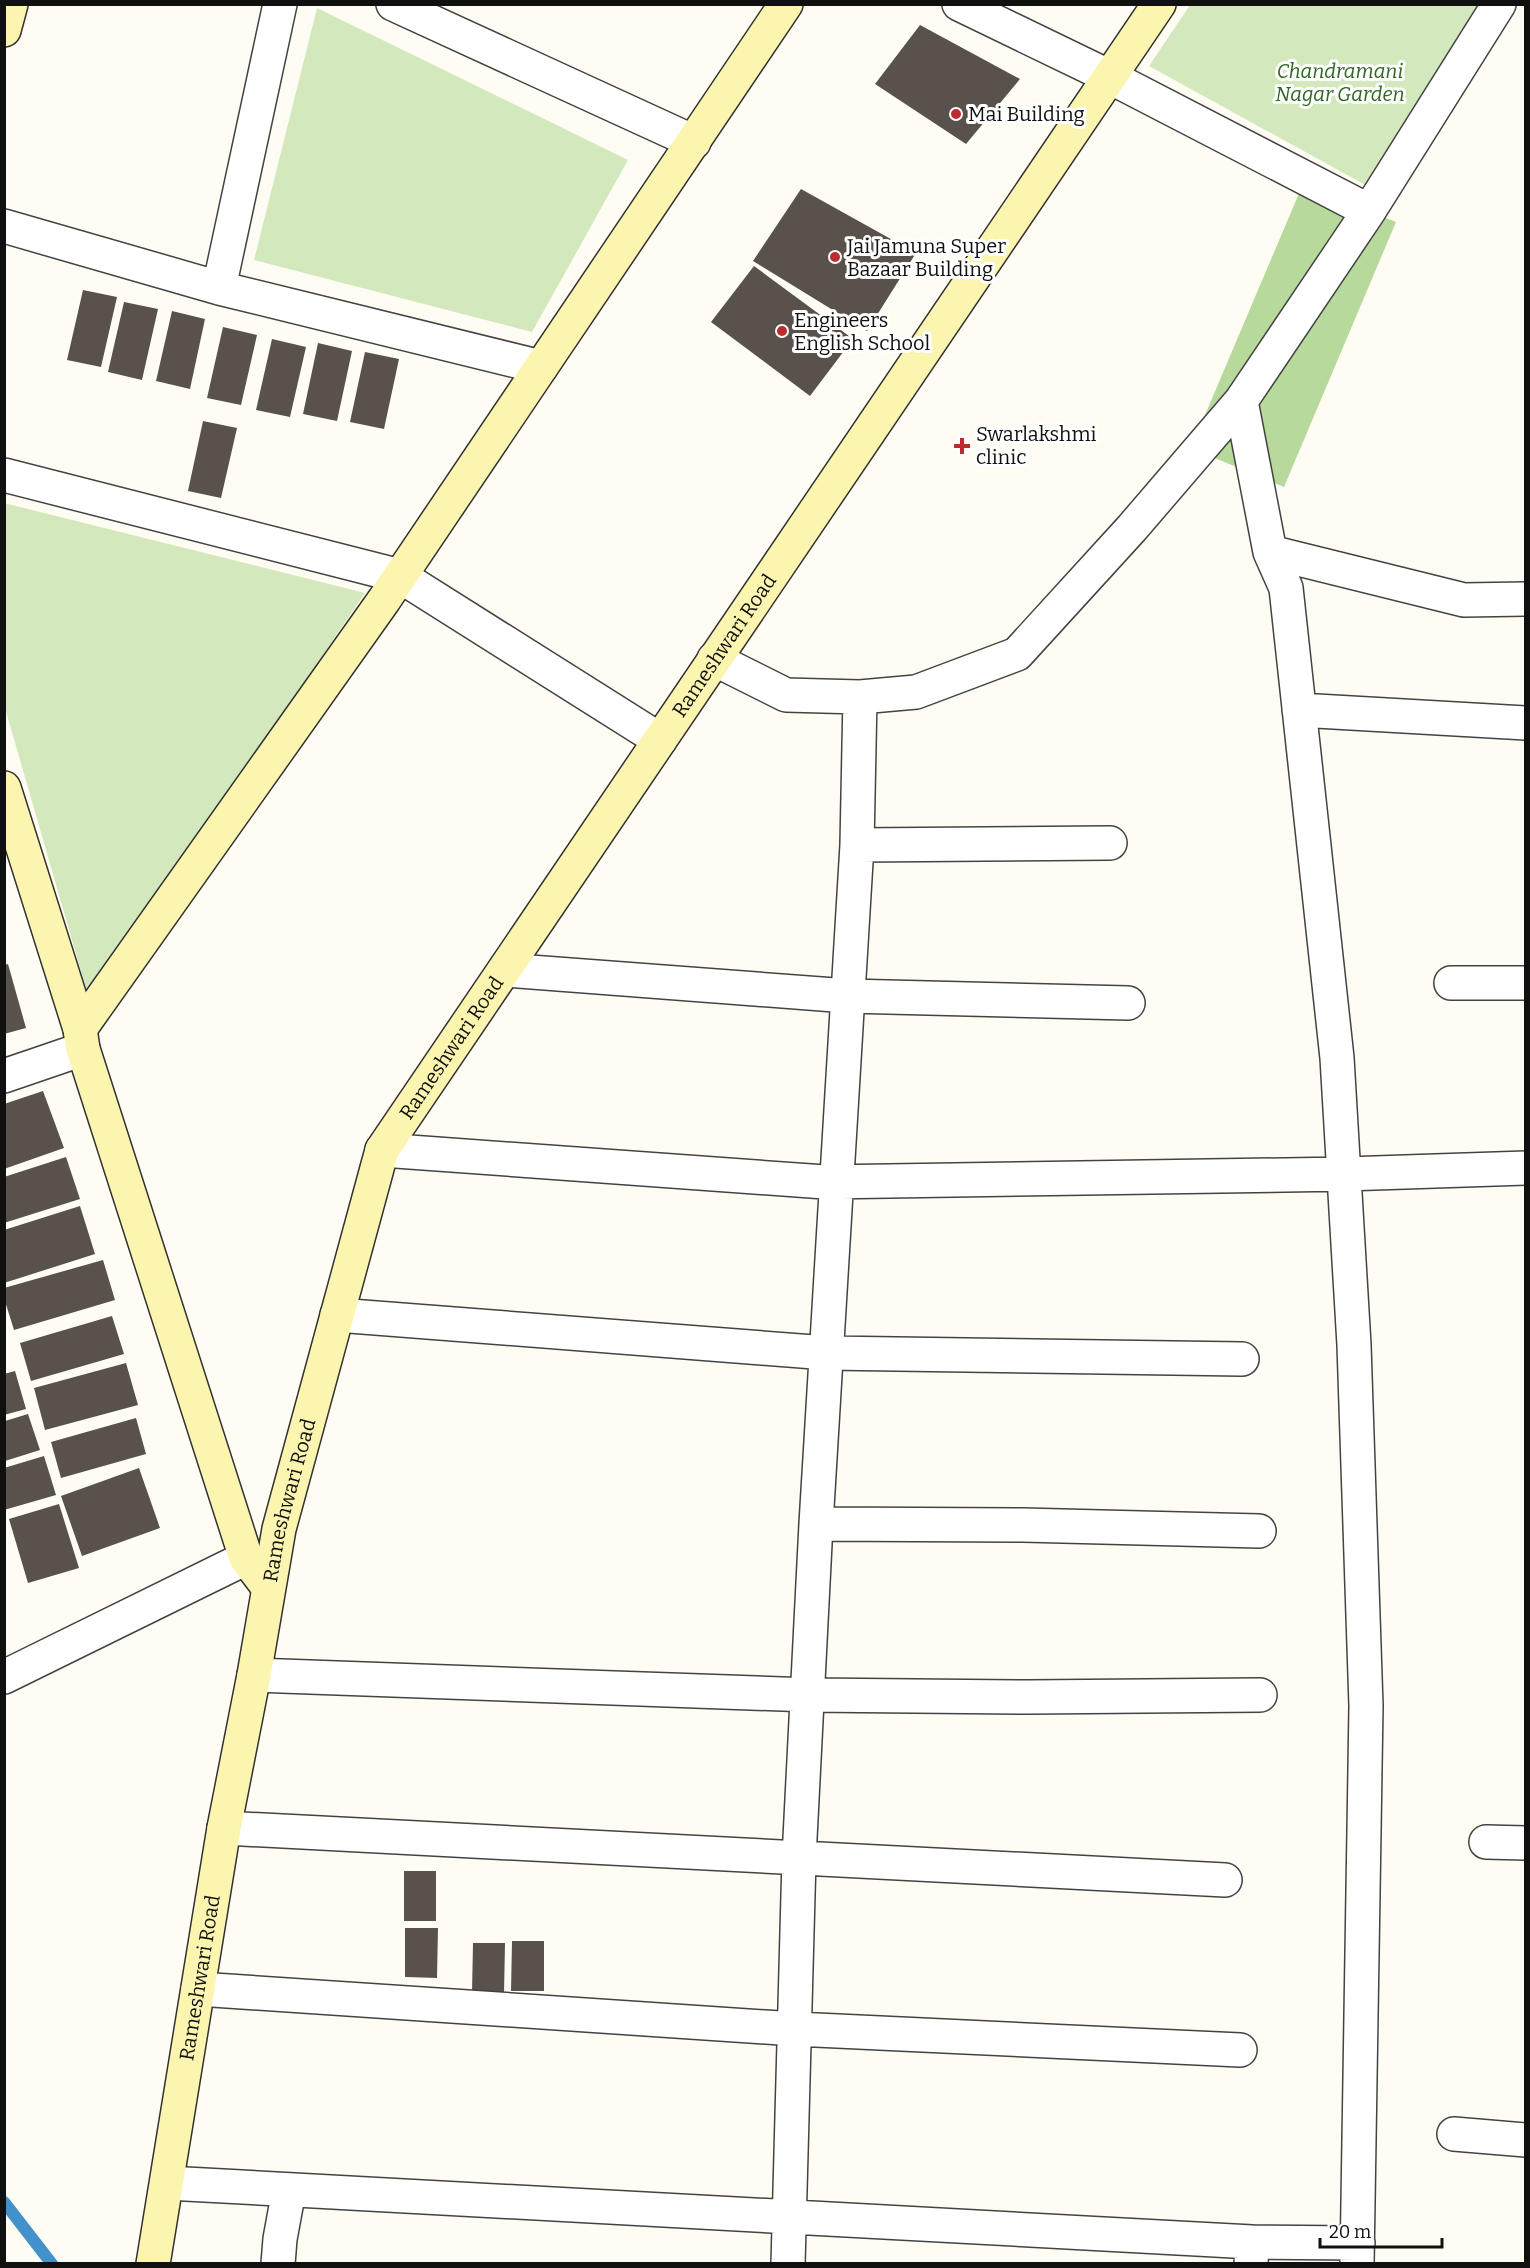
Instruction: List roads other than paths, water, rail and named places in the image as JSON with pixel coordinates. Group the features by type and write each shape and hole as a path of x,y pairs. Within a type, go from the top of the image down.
{"main road":[{"path":"4,30 11,4"},
{"path":"82,1039 400,576 786,4"},
{"name":"Rameshwari Road","path":"153,2264 224,1828 254,1675 279,1528 382,1150 1159,4"},
{"path":"4,788 246,1558 268,1587"}],"street":[{"path":"219,288 280,4"},
{"path":"393,4 694,142"},
{"path":"959,4 1110,77 1369,211"},
{"path":"714,659 786,695 860,697 916,692 1017,654 1132,528 1241,401 1369,211 1499,4"},
{"path":"4,226 219,288 541,367"},
{"path":"167,2184 790,2217 1251,2253 1358,2253 1365,1706 1354,1345 1345,1174 1337,1058 1286,588 1270,552 1241,401"},
{"path":"4,475 400,576 660,740"},
{"path":"1270,552 1464,600 1526,599"},
{"path":"1493,598 1526,589"},
{"path":"788,2264 799,1858 816,1524 857,845 860,697"},
{"path":"1299,710 1526,723"},
{"path":"857,845 1110,843"},
{"path":"505,970 848,996 1128,1003"},
{"path":"1452,983 1526,984"},
{"path":"4,1077 82,1039"},
{"path":"382,1150 838,1182 1345,1174 1526,1168"},
{"path":"337,1315 827,1353 1242,1359"},
{"path":"816,1524 1023,1525 1259,1530"},
{"path":"4,1677 246,1558"},
{"path":"254,1675 808,1695 1029,1697 1260,1695"},
{"path":"224,1828 1225,1880"},
{"path":"1486,1842 1526,1843"},
{"path":"198,1989 795,2029 1240,2050"},
{"path":"1454,2134 1526,2140"},
{"path":"278,2264 289,2190"}],"waterway":[{"path":"4,2202 52,2264"}],"place":[{"name":"Mai Building","path":"956,114"},
{"name":"Jai Jamuna Super Bazaar Building","path":"835,257"},
{"name":"Engineers English School","path":"782,331"},
{"name":"Swarlakshmi clinic","path":"962,446"}],"park label":[{"name":"Chandramani Nagar Garden","path":"1340,82"}]}
